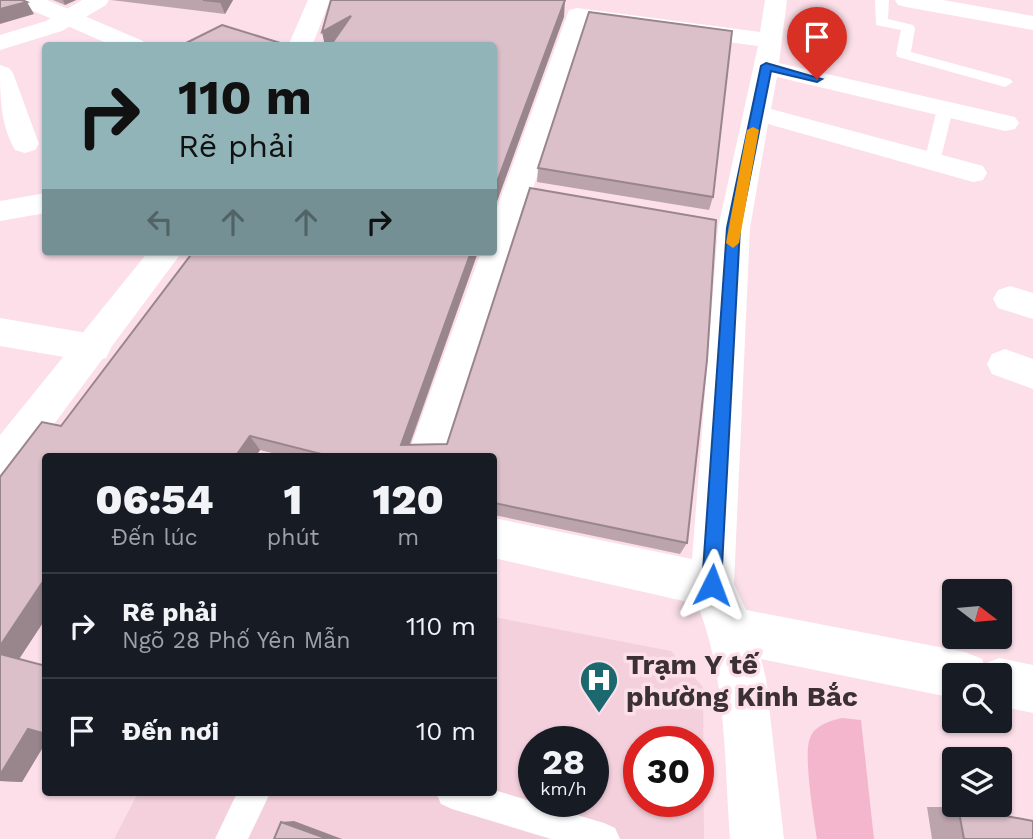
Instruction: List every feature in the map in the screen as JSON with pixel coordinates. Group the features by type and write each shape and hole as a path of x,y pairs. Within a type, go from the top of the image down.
{"street":[{"path":"28,0 125,42"},
{"path":"0,43 46,30 72,18 98,0"},
{"path":"302,42 319,0"},
{"path":"758,839 742,679 731,630 712,585 720,225 757,113 776,0"},
{"path":"906,0 1033,23"},
{"path":"429,453 532,193 577,15 769,54 944,109 1005,123"},
{"path":"0,73 25,144"},
{"path":"757,113 973,173"},
{"path":"0,211 42,203"},
{"path":"0,465 163,256"},
{"path":"0,332 93,348"},
{"path":"497,539 712,585"},
{"path":"731,630 942,671"},
{"path":"1012,685 1033,689"}],"lane":[{"path":"882,0 881,22 908,28 903,54 1005,82"},
{"path":"932,162 944,109"},
{"path":"231,839 252,796"},
{"path":"462,796 604,839"}],"shaded area":[{"name":"Trạm Y tế phường Kinh Bắc","path":"497,618 671,651 703,687 703,726 623,726 623,817 704,817 704,839 114,839 136,796 497,796"},
{"path":"842,718 861,720 874,839 817,839 808,746 815,730"}],"building":[{"path":"0,0 22,0 27,2 0,9"},
{"path":"331,0 565,0 497,182 497,42 333,42 351,16 322,32"},
{"path":"589,12 732,31 713,197 538,168"},
{"path":"222,25 277,42 188,42"},
{"path":"530,188 716,220 707,360 687,543 497,504 497,453 317,453 250,436 238,453 42,453 42,583 0,646 0,477 42,422 61,426 190,256 470,256 401,445 447,444"},
{"path":"0,654 42,665 42,733 28,729 0,775"},
{"path":"960,817 1012,817 1033,821 1033,839 964,839"},
{"path":"281,822 328,839 274,839"}],"slow traffic":[{"path":"733,243 753,130"}],"place":[{"name":"Trạm Y tế phường Kinh Bắc","path":"599,714"}],"route":[{"path":"712,585 734,228 766,66 817,79"}]}
